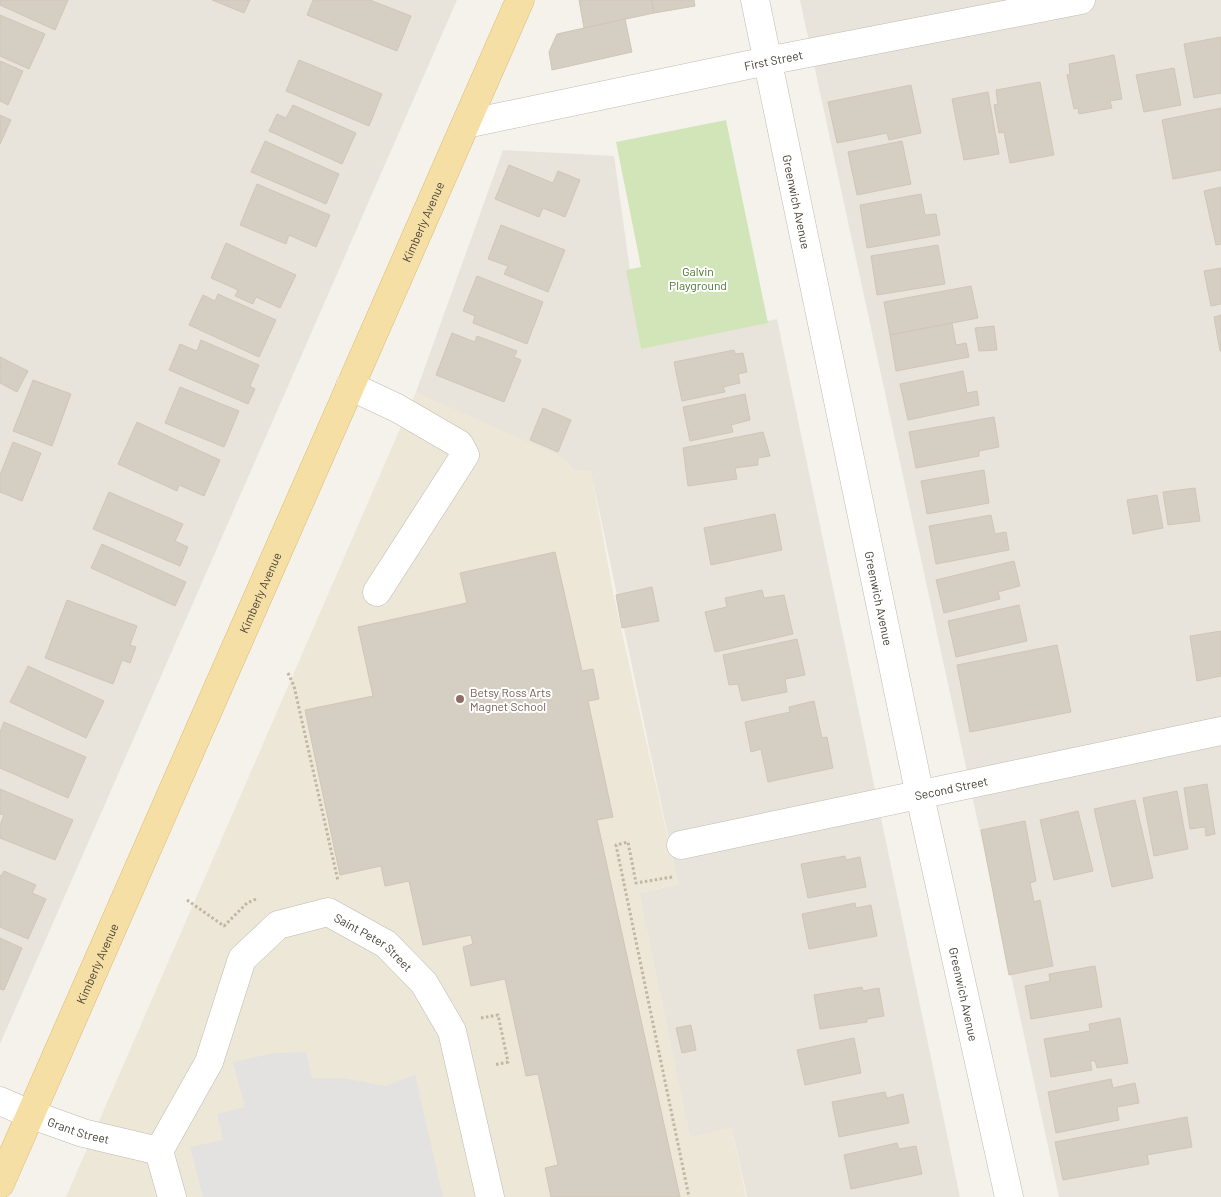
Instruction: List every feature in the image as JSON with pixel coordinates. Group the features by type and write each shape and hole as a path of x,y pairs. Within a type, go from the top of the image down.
{"main road":[{"name":"Kimberly Avenue","path":"0,1184 520,0"}],"street":[{"name":"Greenwich Avenue","path":"755,0 920,796 1009,1197"},
{"name":"First Street","path":"466,124 768,61 1081,0"},
{"path":"350,386 397,408 459,444 465,455 377,592"},
{"name":"Second Street","path":"681,845 1221,731"},
{"name":"Saint Peter Street","path":"160,1151 209,1062 242,959 278,925 328,912 386,944 424,983 452,1031 490,1197"},
{"name":"Grant Street","path":"0,1101 84,1133 160,1151"},
{"path":"160,1151 172,1197"}],"path":[{"path":"288,673 294,686 338,890"},
{"path":"676,876 636,882 628,842 616,845 689,1197"}],"shaded area":[{"path":"0,0 457,0 0,1044"},
{"path":"800,0 1221,0 1221,1197 1059,1197"},
{"path":"503,150 614,156 641,349 777,319 960,1197 747,1197 732,1128 690,1138 639,893 678,884 591,472 574,470 416,392"},
{"name":"Betsy Ross Arts Magnet School","path":"416,392 564,458 574,470 591,471 613,592 678,884 639,893 690,1137 732,1128 746,1197 66,1197"},
{"path":"306,1052 312,1078 342,1078 385,1086 415,1075 443,1197 203,1197 190,1147 223,1140 217,1114 245,1107 233,1062 274,1053"}],"green space":[{"name":"Galvin Playground","path":"726,120 768,323 641,349 626,270 641,267 616,142"}],"building":[{"path":"0,0 68,0 55,30 0,5"},
{"path":"212,0 250,0 244,13"},
{"path":"313,0 370,0 411,16 397,51 307,15"},
{"path":"579,0 652,0 654,13 584,28"},
{"path":"652,0 694,0 695,6 654,13"},
{"path":"0,15 45,34 29,69 0,56"},
{"path":"625,19 632,52 552,70 549,52 557,34"},
{"path":"1221,37 1221,93 1194,98 1184,44"},
{"path":"1114,55 1122,99 1110,101 1112,108 1079,114 1078,108 1074,109 1067,75 1070,74 1069,64"},
{"path":"299,60 382,94 369,126 286,91"},
{"path":"0,61 23,71 8,105 0,101"},
{"path":"1174,68 1181,105 1144,112 1136,75"},
{"path":"1040,82 1054,155 1010,163 1004,132 999,133 994,105 998,104 996,90"},
{"path":"911,85 921,133 889,140 887,133 837,143 828,102"},
{"path":"988,92 999,154 964,160 952,99"},
{"path":"293,105 356,133 342,164 269,131 277,114 286,118"},
{"path":"1221,108 1221,170 1173,179 1162,120"},
{"path":"0,115 11,120 0,144"},
{"path":"265,141 339,174 326,204 251,172"},
{"path":"902,141 911,184 857,195 848,152"},
{"path":"509,165 553,183 558,171 580,180 565,217 543,208 539,217 495,199"},
{"path":"257,184 330,215 316,247 289,235 286,244 240,225"},
{"path":"1221,187 1221,244 1216,245 1204,191"},
{"path":"921,194 925,215 936,214 940,235 867,248 860,205"},
{"path":"501,225 565,250 548,292 504,274 508,266 488,259"},
{"path":"226,243 296,275 280,308 256,297 253,304 235,296 238,290 211,278"},
{"path":"938,245 945,284 877,295 871,256"},
{"path":"1221,268 1221,304 1211,306 1204,271"},
{"path":"477,276 543,302 527,344 473,323 475,316 463,311"},
{"path":"971,286 978,318 890,335 884,302"},
{"path":"218,294 276,320 259,357 189,325 203,295 215,301"},
{"path":"1221,315 1221,351 1220,351 1214,317"},
{"path":"952,323 956,345 966,343 969,357 896,371 890,335"},
{"path":"994,326 997,350 979,351 975,328"},
{"path":"452,333 475,342 477,336 517,351 514,357 521,360 504,402 436,375"},
{"path":"201,340 259,365 250,386 255,389 248,404 169,370 180,344 197,351"},
{"path":"734,350 735,354 743,353 747,372 738,374 740,383 723,387 725,392 682,401 674,362"},
{"path":"0,357 28,371 17,392 0,383"},
{"path":"963,371 967,393 977,391 979,405 908,420 900,384"},
{"path":"33,380 71,394 52,446 13,431"},
{"path":"180,387 239,411 224,447 165,423"},
{"path":"745,394 750,420 731,425 733,432 690,441 683,407"},
{"path":"543,408 571,420 558,452 530,440"},
{"path":"994,417 999,447 979,451 979,456 916,468 909,432"},
{"path":"137,422 220,460 204,496 179,485 177,491 118,464"},
{"path":"763,432 770,456 758,458 758,465 735,468 737,479 688,486 683,448"},
{"path":"13,442 41,453 22,501 0,492 0,475"},
{"path":"984,470 989,503 927,514 921,481"},
{"path":"1195,488 1200,521 1168,525 1163,492"},
{"path":"109,492 183,524 175,541 188,547 180,566 93,529"},
{"path":"1157,495 1163,528 1133,534 1127,500"},
{"path":"775,514 782,550 711,565 704,528"},
{"path":"991,515 995,534 1006,532 1009,550 936,564 929,526"},
{"path":"102,544 186,582 175,606 91,568"},
{"path":"555,552 582,671 593,669 599,699 588,701 613,817 597,820 680,1197 551,1197 545,1168 558,1165 538,1074 526,1076 505,979 471,986 463,947 473,944 471,935 423,945 409,881 385,886 381,866 340,875 305,710 373,696 358,627 467,603 460,573"},
{"path":"1014,561 1020,586 998,592 1000,599 944,613 936,580"},
{"path":"652,587 659,621 622,628 616,595"},
{"path":"762,590 764,598 784,595 793,634 715,652 705,612 727,607 725,598"},
{"path":"67,600 137,626 130,645 136,647 130,663 122,660 113,684 45,658"},
{"path":"1019,605 1027,641 956,657 948,621"},
{"path":"1221,631 1221,676 1197,681 1190,636"},
{"path":"797,639 805,675 785,679 787,692 742,701 738,684 729,685 723,655"},
{"path":"1057,645 1071,712 970,732 957,665"},
{"path":"28,666 104,701 86,738 10,702"},
{"path":"814,701 822,738 827,737 833,768 768,782 761,749 751,752 745,722 790,712 789,707"},
{"path":"4,722 86,757 68,798 0,768 0,732"},
{"path":"1207,784 1215,834 1206,836 1205,827 1190,829 1184,788"},
{"path":"0,789 73,820 55,860 0,838 0,825 4,815 0,814"},
{"path":"1177,791 1188,849 1154,856 1143,798"},
{"path":"1135,800 1153,878 1112,887 1094,809"},
{"path":"1078,811 1093,871 1054,880 1040,820"},
{"path":"1025,821 1036,881 1030,883 1034,902 1040,900 1053,966 1009,975 981,830"},
{"path":"845,856 846,860 860,857 866,887 808,898 801,864"},
{"path":"4,871 36,885 32,893 46,899 28,939 0,927 0,875"},
{"path":"855,903 856,908 871,905 877,936 809,949 802,914"},
{"path":"0,938 22,948 4,990 0,989"},
{"path":"1095,966 1102,1007 1031,1019 1025,986 1050,981 1049,974"},
{"path":"862,987 863,991 879,988 884,1016 867,1019 867,1022 820,1029 814,995"},
{"path":"1120,1018 1128,1063 1097,1068 1095,1061 1090,1061 1092,1070 1051,1077 1044,1039 1090,1031 1089,1024"},
{"path":"691,1025 696,1050 682,1053 676,1028"},
{"path":"854,1038 861,1073 805,1085 797,1050"},
{"path":"1111,1079 1113,1088 1135,1083 1139,1103 1117,1107 1119,1120 1056,1133 1048,1092"},
{"path":"885,1092 887,1098 903,1094 909,1123 839,1137 832,1102"},
{"path":"1187,1117 1192,1147 1147,1155 1149,1164 1063,1180 1055,1142"},
{"path":"897,1143 899,1149 916,1146 922,1174 851,1189 844,1155"}],"place":[{"name":"Betsy Ross Arts Magnet School","path":"460,699"}]}
